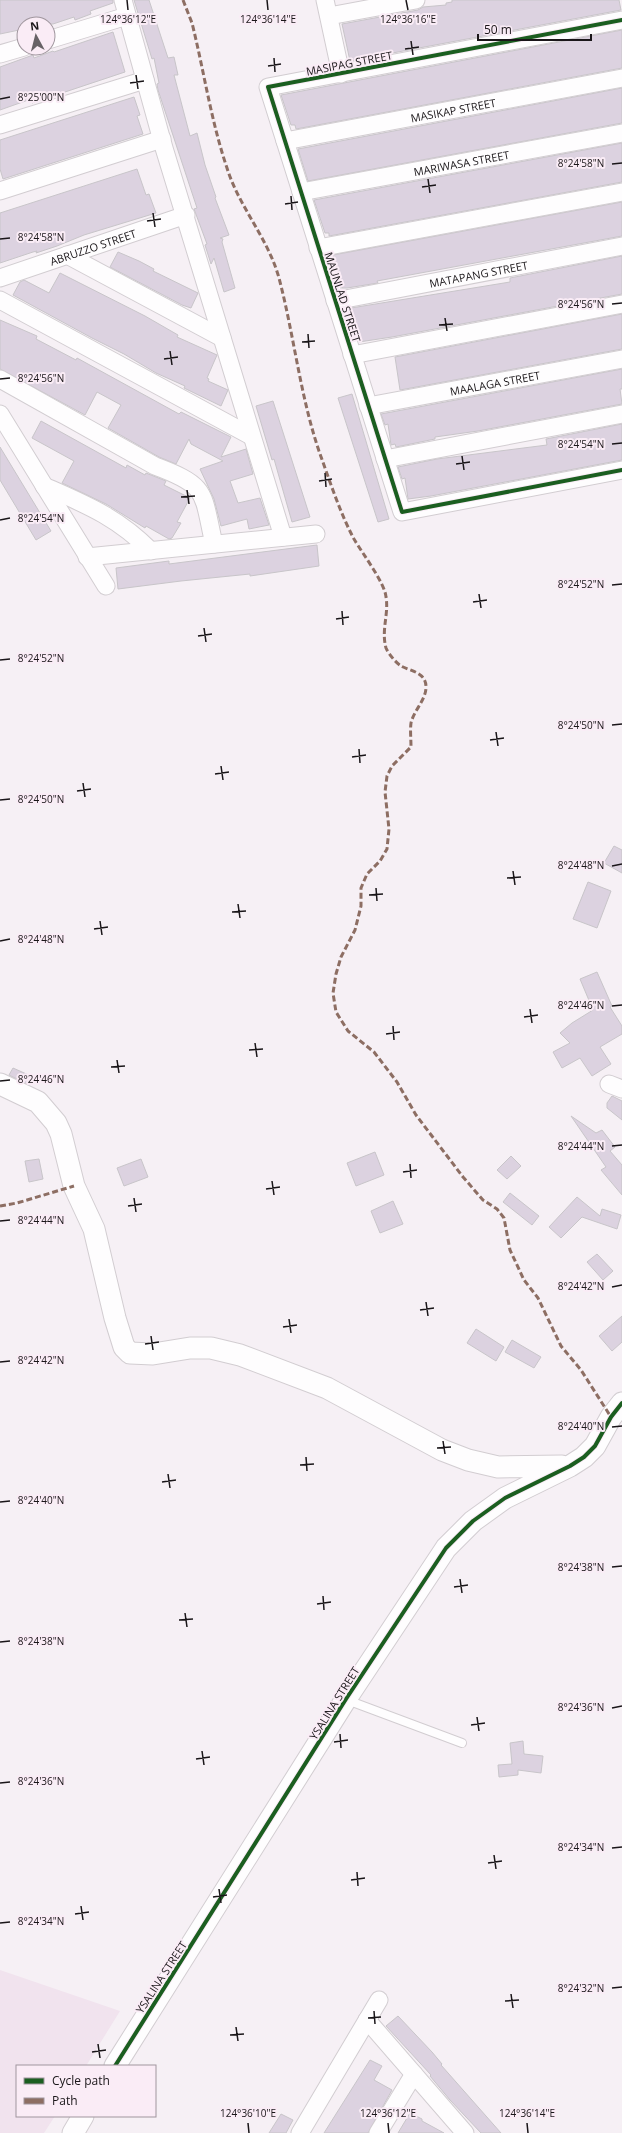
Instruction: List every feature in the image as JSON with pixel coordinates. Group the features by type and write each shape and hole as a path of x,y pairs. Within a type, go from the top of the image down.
{"street":[{"path":"341,74 327,8 416,0"},
{"path":"56,37 125,8 162,139 251,436 283,537"},
{"name":"MASIPAG STREET","path":"268,87 622,20"},
{"path":"0,54 16,49"},
{"name":"MASIKAP STREET","path":"285,141 622,78"},
{"path":"0,125 145,80"},
{"name":"MAUNLAD STREET","path":"268,87 402,512 622,470"},
{"name":"MARIWASA STREET","path":"301,192 622,133"},
{"path":"0,191 162,139"},
{"path":"318,248 622,192"},
{"name":"ABRUZZO STREET","path":"0,278 186,215"},
{"name":"MATAPANG STREET","path":"335,301 622,246"},
{"path":"66,255 222,338"},
{"path":"0,300 251,436"},
{"path":"352,355 622,304"},
{"name":"MAALAGA STREET","path":"368,406 622,359"},
{"path":"0,379 155,466 181,476 196,485 203,494 214,544"},
{"path":"0,414 106,586"},
{"path":"385,459 622,414"},
{"path":"44,486 89,505 114,520 131,531 151,551"},
{"path":"87,557 316,534"},
{"path":"0,1084 38,1102 56,1123 61,1134 74,1186 94,1229 115,1318 124,1347 130,1353 153,1354 190,1348 211,1348 240,1355 327,1388 442,1450 468,1460 498,1467 570,1466"},
{"name":"YSALINA STREET","path":"116,2065 346,1699 446,1548 473,1521 505,1498 570,1466 595,1446 618,1415"},
{"path":"300,2133 379,2000"},
{"path":"367,2020 414,2074 457,2129"},
{"path":"378,2133 414,2074"},
{"path":"73,2133 83,2117"}],"lane":[{"path":"346,1699 462,1743"}],"shaded area":[{"path":"0,1970 120,2011 87,2065 16,2065 16,2117 54,2117 44,2133 0,2133"}],"building":[{"path":"0,0 113,0 113,3 90,11 91,14 75,20 74,17 56,23 56,16 16,16 16,31 0,34"},
{"path":"134,0 149,0 168,58 174,57 178,75 174,75 190,136 197,133 205,165 216,197 215,198 229,235 220,238 223,239 222,242 235,288 224,292 214,258 211,264 205,245 207,244 194,209 197,208 158,90 157,84 159,83 154,58 152,59"},
{"path":"452,0 619,0 621,10 350,61 342,24 418,10 423,7 446,5 446,3 452,2"},
{"path":"622,30 622,68 296,129 295,125 291,125 281,95"},
{"path":"113,32 125,72 32,103 31,99 0,110 0,67 30,56 33,56 34,58 39,56 56,56 56,51"},
{"path":"622,88 622,123 308,181 298,149"},
{"path":"134,97 140,115 137,116 143,134 3,179 0,169 0,140"},
{"path":"622,143 622,182 329,236 329,233 325,233 314,200"},
{"path":"137,169 146,195 149,194 156,213 84,235 36,253 37,251 0,263 0,213"},
{"path":"622,202 622,236 377,281 378,283 347,288 342,288 337,267 335,266 333,255"},
{"path":"118,252 139,261 154,269 153,271 198,293 191,308 182,305 110,267"},
{"path":"622,256 622,294 359,342 355,321 353,322 351,308 510,282 510,278"},
{"path":"60,273 145,316 178,335 177,337 217,355 207,378 209,379 208,381 228,390 221,406 184,388 185,386 156,373 124,354 13,295 20,282 24,280 49,293"},
{"path":"622,314 622,349 400,390 395,357"},
{"path":"0,320 37,336 36,339 76,360 77,358 179,414 181,412 231,437 221,457 246,449 253,474 230,481 238,503 260,498 269,525 249,529 247,519 221,526 214,499 200,469 223,461 191,444 189,439 176,464 159,457 108,428 121,405 97,392 85,415 0,369"},
{"path":"622,369 622,389 620,389 622,404 478,431 435,437 435,439 396,447 395,444 391,445 388,424 385,425 381,414"},
{"path":"352,394 389,519 378,522 338,398"},
{"path":"273,401 310,517 292,522 274,459 272,460 256,406"},
{"path":"41,421 126,468 127,465 145,475 146,473 166,481 164,485 190,498 177,522 181,523 172,538 169,539 146,526 145,528 106,504 62,483 74,461 32,438"},
{"path":"622,424 622,460 408,499 405,478 402,479 398,467 437,459 547,445 546,439"},
{"path":"0,447 51,531 36,540 0,480"},
{"path":"317,545 319,566 250,576 250,574 118,589 116,568 169,561 169,564"},
{"path":"614,846 622,850 622,873 604,863"},
{"path":"588,882 611,891 597,928 573,919"},
{"path":"597,972 612,1006 610,1007 622,1026 622,1034 600,1047 611,1064 592,1076 580,1058 562,1068 553,1052 570,1043 560,1033 572,1023 593,1010 580,979"},
{"path":"13,1068 31,1076 27,1084 9,1075"},
{"path":"612,1096 622,1101 622,1120 607,1108 607,1103"},
{"path":"571,1116 596,1133 602,1130 615,1147 610,1151 622,1165 622,1195 601,1170 606,1167"},
{"path":"375,1152 384,1175 356,1186 347,1163"},
{"path":"511,1156 521,1166 507,1179 497,1170"},
{"path":"39,1159 43,1179 29,1182 25,1161"},
{"path":"141,1159 148,1177 124,1186 117,1168"},
{"path":"510,1193 539,1216 532,1225 503,1202"},
{"path":"577,1197 600,1216 602,1209 621,1215 617,1229 582,1217 561,1238 549,1227"},
{"path":"393,1201 403,1224 380,1233 371,1211"},
{"path":"597,1254 613,1271 603,1280 587,1262"},
{"path":"622,1316 622,1342 612,1351 599,1336"},
{"path":"476,1329 504,1347 496,1361 467,1343"},
{"path":"512,1340 541,1357 534,1368 505,1352"},
{"path":"523,1741 524,1754 543,1756 541,1773 518,1770 518,1775 499,1777 498,1765 512,1764 510,1743"},
{"path":"398,2016 432,2052 442,2064 441,2065 501,2133 481,2133 450,2100 430,2076 431,2075 386,2026"},
{"path":"370,2060 382,2066 374,2080 392,2090 368,2133 324,2133"},
{"path":"410,2113 422,2119 422,2121 444,2133 398,2133"},
{"path":"281,2114 293,2120 286,2133 269,2133"}],"marked path":[{"path":"183,0 192,23 212,114 227,168 239,196 268,249 279,278 302,387 312,430 319,451 335,496 349,529 378,576 385,591 387,603 384,635 386,648 392,658 399,665 420,675 423,678 426,687 422,701 411,723 411,747 392,766 387,776 385,792 389,829 387,849 380,861 367,874 361,888 361,906 355,930 341,957 336,974 333,993 336,1012 348,1031 374,1052 397,1082 416,1115 463,1177 483,1200 497,1209 504,1218 510,1250 524,1280 538,1298 561,1346 581,1370 611,1417"},
{"path":"0,1206 17,1203 74,1186"}],"cycle path":[{"path":"622,20 268,87 402,512 622,470"},
{"path":"116,2065 346,1699 446,1548 473,1521 505,1498 570,1466 584,1457 595,1446 611,1417 622,1403"}]}
